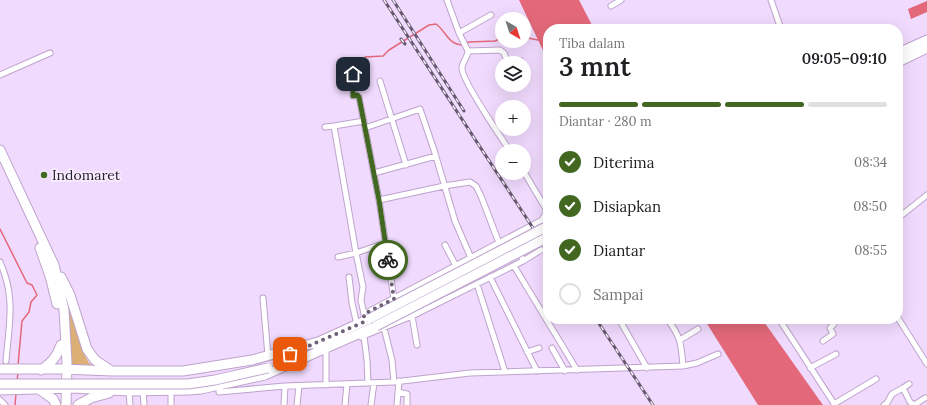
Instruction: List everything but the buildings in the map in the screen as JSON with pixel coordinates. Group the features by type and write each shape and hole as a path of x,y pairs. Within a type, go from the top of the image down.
{"highway":[{"path":"903,51 927,40"},
{"path":"903,60 927,48"},
{"path":"0,150 54,265 70,294 88,349 95,360 113,371"},
{"path":"0,163 44,256 60,317 64,369"},
{"path":"0,378 191,378 213,375 323,348 364,320 543,229"},
{"path":"0,388 63,391 189,390 265,375 323,348 380,327 543,242"},
{"path":"54,265 64,310 64,369 61,405"},
{"path":"36,370 52,361 59,352 61,345"},
{"path":"0,369 183,371 252,360 267,362"},
{"path":"0,388 188,384 215,380 267,362"},
{"path":"36,390 53,399 56,405"},
{"path":"63,391 66,405"},
{"path":"78,405 99,395 125,391"}],"street":[{"path":"447,0 459,33 467,49 462,68 463,73 474,94 506,144"},
{"path":"611,6 621,0"},
{"path":"771,0 779,24"},
{"path":"459,33 491,15"},
{"path":"467,49 500,50 505,56"},
{"path":"0,75 50,53"},
{"path":"353,74 353,96 357,95 359,97 364,121 379,200 394,299"},
{"path":"380,81 406,164"},
{"path":"365,128 420,109 436,156 455,221 471,258"},
{"path":"325,127 364,121"},
{"path":"334,126 363,287 361,300 364,320"},
{"path":"374,173 436,156"},
{"path":"529,180 543,202"},
{"path":"379,200 444,186 470,182 473,183 481,196 499,244"},
{"path":"903,214 927,195"},
{"path":"364,320 394,299 499,244 543,218"},
{"path":"535,224 543,233"},
{"path":"514,235 523,261"},
{"path":"338,257 356,253 385,243"},
{"path":"445,245 456,266"},
{"path":"326,385 323,348 364,336 380,327 412,316 514,266 541,250"},
{"path":"0,262 7,281 11,299 11,319 6,361"},
{"path":"514,266 543,315"},
{"path":"349,276 352,302 364,320"},
{"path":"490,277 537,371"},
{"path":"477,284 505,372"},
{"path":"263,298 267,362"},
{"path":"412,316 417,345"},
{"path":"549,324 576,370"},
{"path":"622,324 647,368"},
{"path":"671,324 677,332 680,340 683,366"},
{"path":"782,324 834,404 876,380"},
{"path":"823,341 833,334 830,328 833,324"},
{"path":"902,324 927,364"},
{"path":"380,327 392,360 398,392 397,405"},
{"path":"680,340 698,329"},
{"path":"364,336 368,383"},
{"path":"527,352 539,348"},
{"path":"552,348 565,371"},
{"path":"219,385 219,392 285,386 374,383 505,372 683,366 697,363 718,354"},
{"path":"810,368 836,354"},
{"path":"371,405 374,383"},
{"path":"345,405 347,384"},
{"path":"884,405 887,403 891,395 909,384"},
{"path":"284,405 285,386"},
{"path":"297,405 299,386"},
{"path":"903,388 910,402 914,405 925,398"},
{"path":"171,390 171,405"},
{"path":"125,391 130,405"},
{"path":"143,391 144,405"},
{"path":"398,392 407,394 407,405"},
{"path":"0,400 5,405"}],"shaded area":[{"path":"519,0 579,0 591,24 543,24 543,50 531,25 531,12 525,12"},
{"path":"927,1 927,12 911,19 908,9"},
{"path":"61,284 71,307 84,354 89,363 97,368 70,367"},
{"path":"707,324 766,324 823,405 758,405"}],"waterway":[{"path":"365,57 383,56 389,50 429,25 436,24 454,43 463,45"},
{"path":"531,39 538,40"},
{"path":"467,43 495,41"},
{"path":"0,229 27,283 32,285 37,295 31,302 29,312 22,321 18,365"},
{"path":"17,381 18,373"},
{"path":"15,405 16,393"}],"railway":[{"path":"384,0 543,243"},
{"path":"393,0 464,111"},
{"path":"401,39 405,44"},
{"path":"599,324 653,405"}],"way so far":[{"path":"290,354 364,322 364,314 394,299 388,260"}],"place":[{"name":"Indomaret","path":"44,175"}],"route":[{"path":"353,74 353,96 357,95 359,97 379,200 388,260"}]}
